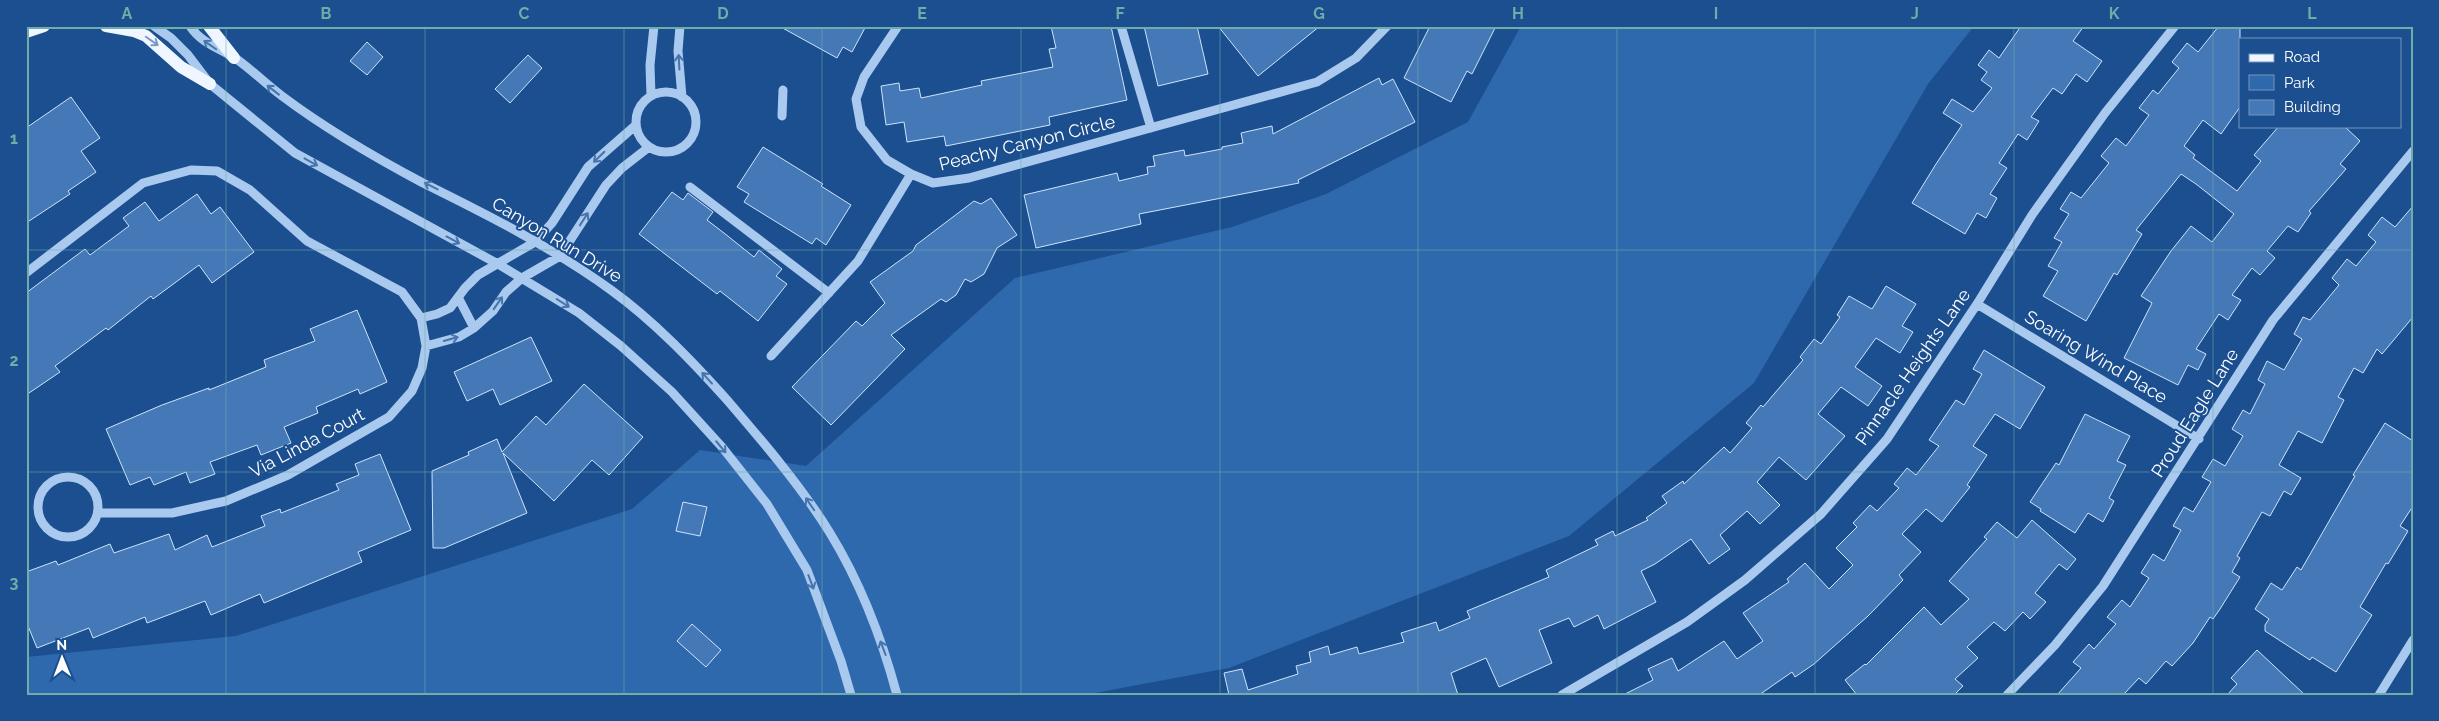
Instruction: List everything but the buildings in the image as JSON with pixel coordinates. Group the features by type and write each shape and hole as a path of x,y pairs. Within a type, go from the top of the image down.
{"main road":[{"path":"26,32 44,26"},
{"path":"106,26 134,31 146,36 181,67 210,84"},
{"path":"209,26 234,58"}],"street":[{"path":"154,26 171,38 188,54 210,84 295,153 498,264 579,313 621,346 672,392 727,454 767,504 806,570 842,661 851,695"},
{"name":"Canyon Run Drive","path":"190,26 211,47 234,58 282,96 334,133 384,162 560,256 613,291 676,346 741,416 805,496 830,534 870,613 888,660 897,695"},
{"path":"651,96 650,65 654,26"},
{"path":"680,26 678,51 682,97"},
{"name":"Peachy Canyon Circle","path":"898,26 864,77 856,99 861,127 887,160 933,183 968,178 1318,82 1356,58 1387,26"},
{"path":"1121,26 1151,128"},
{"name":"Pinnacle Heights Lane","path":"1562,695 1687,622 1745,580 1820,514 1887,439 1977,304 2032,215 2099,121 2175,26"},
{"path":"782,90 782,116"},
{"path":"668,92 682,97 693,108 696,117 693,135 687,144 678,149 658,151 648,147 642,141 636,125 639,108 651,96 668,92"},
{"path":"421,318 450,308 470,281 535,242 552,223 588,167 636,125"},
{"path":"26,273 143,183 191,170 217,171 250,190 307,241 402,292 421,318 426,346 458,337 474,328 493,310 506,292 522,278 560,256 606,184 648,147"},
{"name":"Proud Eagle Lane","path":"2007,695 2054,645 2103,586 2199,439 2273,320 2413,151"},
{"path":"771,356 858,261 912,174"},
{"path":"690,187 829,293"},
{"path":"459,298 474,328"},
{"name":"Soaring Wind Place","path":"1977,304 2199,439"},
{"name":"Via Linda Court","path":"98,513 172,513 226,501 288,475 389,418 412,391 422,368 426,346"},
{"path":"66,476 77,477 93,488 98,498 98,513 90,528 78,536 67,538 55,534 43,524 38,512 38,501 40,494 52,481 66,476"},
{"path":"2379,695 2413,640"}],"green space":[{"path":"1521,26 1974,26 1928,84 1754,383 1569,536 1229,668 1084,695 26,695 26,657 236,636 632,509 700,450 806,466 1015,278 1232,227 1326,194 1468,122"}]}
